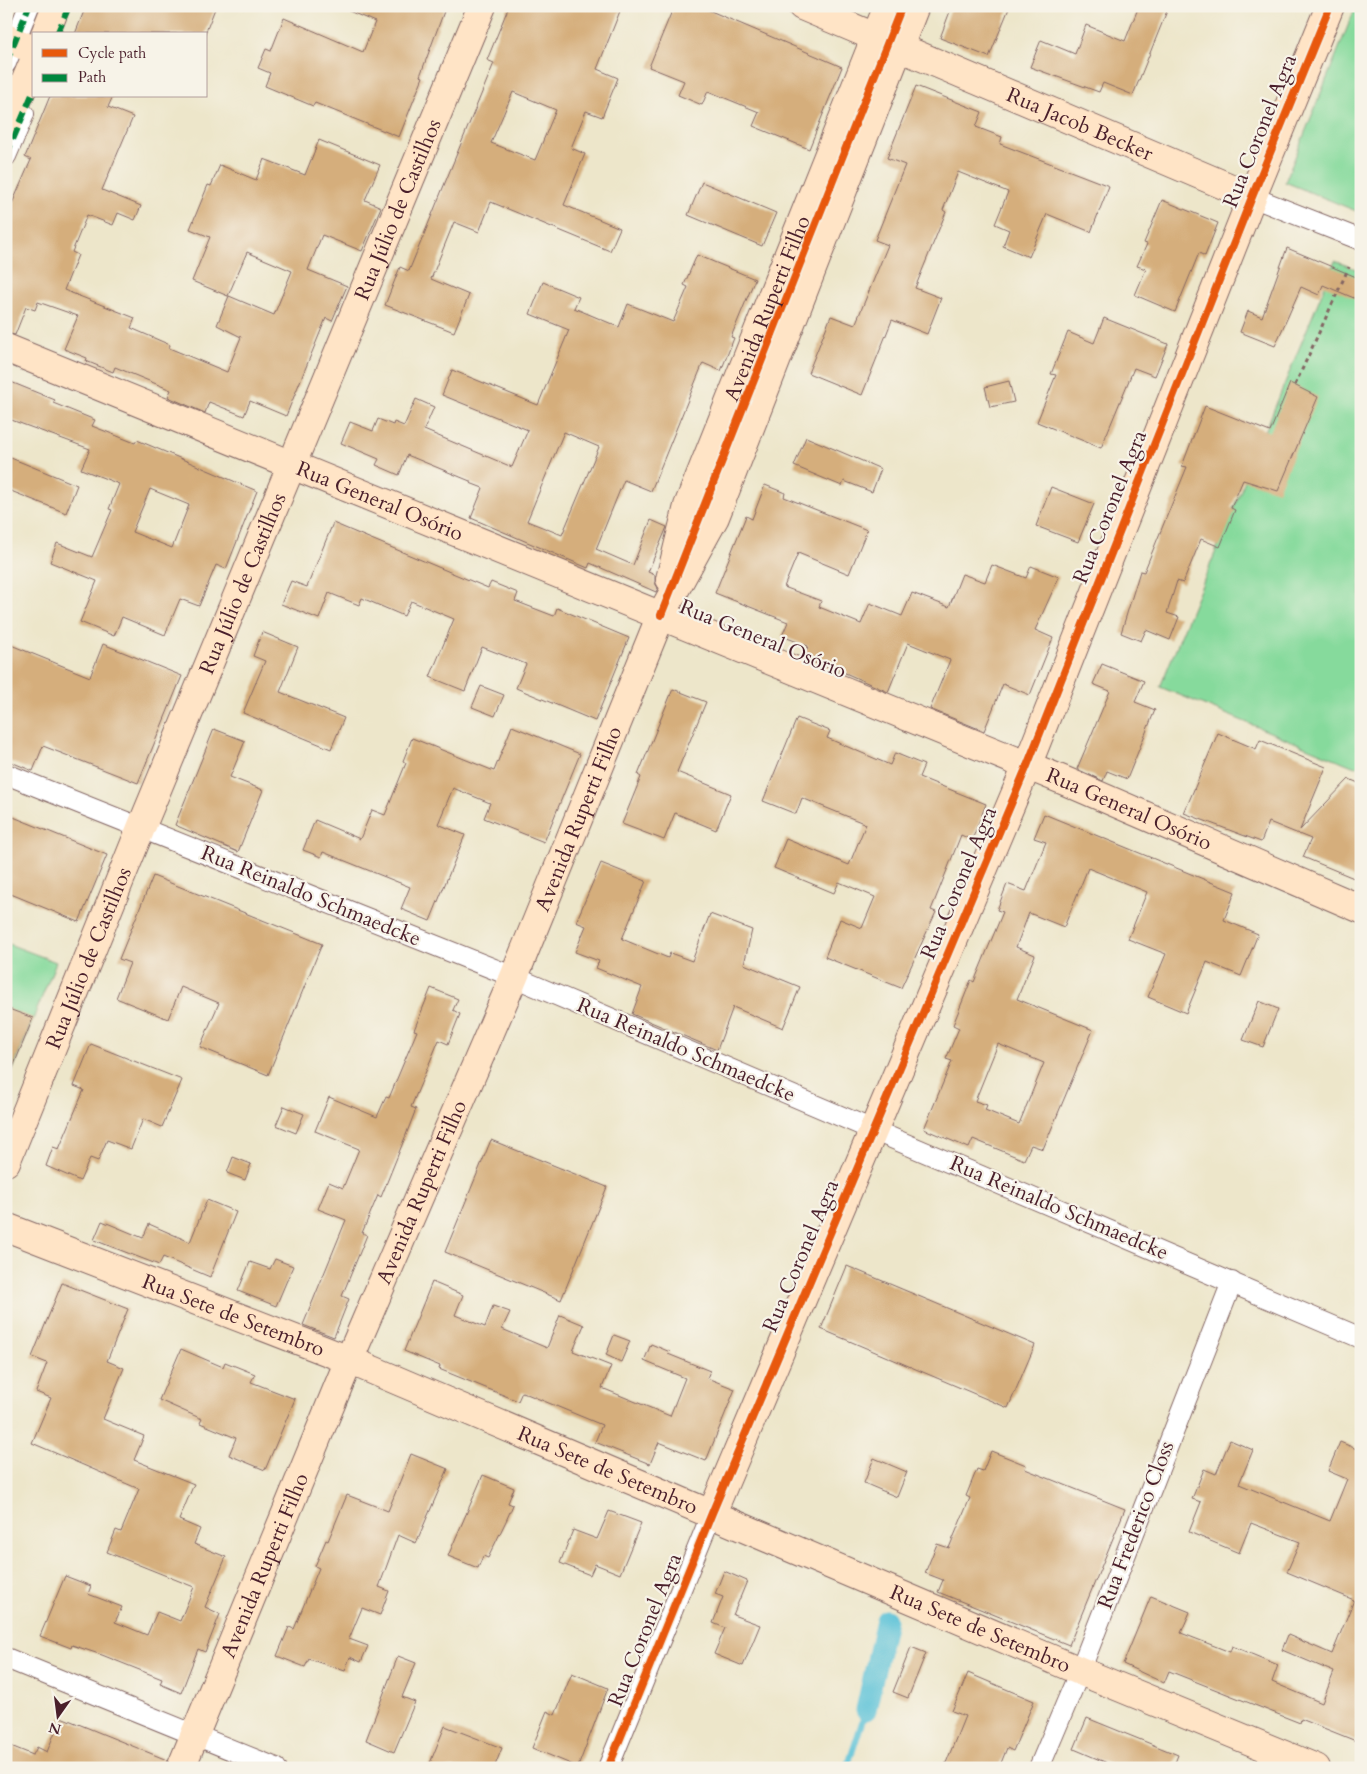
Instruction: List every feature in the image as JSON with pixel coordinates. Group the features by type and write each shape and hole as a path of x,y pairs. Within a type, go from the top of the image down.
{"street":[{"path":"6,127 29,6"},
{"path":"46,32 56,6"},
{"path":"58,32 69,6"},
{"name":"Rua Júlio de Castilhos","path":"6,1162 141,828 482,6"},
{"name":"Rua Jacob Becker","path":"802,6 1252,197 1361,240"},
{"name":"Avenida Ruperti Filho","path":"887,42 888,6"},
{"name":"Avenida Ruperti Filho","path":"181,1768 349,1360 514,977 661,616 688,506 887,42 916,6"},
{"name":"Rua Coronel Agra","path":"608,1768 712,1513 1027,766 1252,197 1330,6"},
{"path":"6,156 32,95"},
{"name":"Rua General Osório","path":"6,348 1027,766 1361,909"},
{"name":"Rua Reinaldo Schmaedcke","path":"6,774 514,977 1361,1338"},
{"name":"Rua Sete de Setembro","path":"6,1227 349,1360 1080,1671 1316,1768"},
{"name":"Rua Frederico Closs","path":"1039,1768 1080,1671 1232,1282"},
{"path":"6,1658 276,1768"}],"path":[{"path":"1295,385 1349,267"}],"green space":[{"path":"1356,6 1361,6 1361,213 1285,182"},
{"path":"1335,261 1361,271 1361,765 1355,767 1160,687"},
{"path":"6,943 56,962 6,1087"}],"building":[{"path":"86,6 216,6 206,32 76,32"},
{"path":"337,6 446,6 420,76 423,77 399,137 315,103 313,106 265,86 270,73 258,68 266,49 271,51 284,18 363,52 375,22"},
{"path":"509,6 622,6 597,69 618,78 602,117 586,111 571,148 585,154 564,205 620,228 610,251 491,202 479,232 454,222 431,279 469,295 454,332 385,305 400,267 409,271 494,63 487,60","holes":["513,92 556,110 535,160 491,143"]},
{"path":"674,6 699,6 842,67 809,149 753,126 759,112 708,91 702,105 678,95 684,81 649,67"},
{"path":"952,6 1010,6 989,57 940,38"},
{"path":"1139,6 1169,6 1133,95 1103,83 1099,92 1030,67 1041,40 1075,54 1086,25 1125,41"},
{"path":"916,86 982,112 976,127 1002,137 1000,144 1109,186 1091,232 1047,214 1029,257 1003,246 1009,230 995,224 1008,192 958,172 943,210 946,212 915,288 941,298 927,334 892,320 862,395 808,373 831,316 855,325 888,245 875,240 905,165 887,158"},
{"path":"49,98 112,98 108,107 133,117 102,190 141,206 135,220 118,213 113,225 87,215 72,252 78,255 64,290 135,318 131,328 170,345 169,348 227,372 241,337 217,325 229,296 274,315 292,271 247,252 228,296 192,281 210,237 190,229 208,185 211,186 220,165 256,180 264,159 305,175 319,140 380,165 365,200 381,207 362,251 322,235 308,270 347,286 332,321 326,318 286,416 250,401 244,416 209,402 205,413 168,397 171,390 115,367 113,372 86,361 87,358 64,349 78,316 38,302 35,310 26,307 15,335 6,333 6,204 11,206 31,160 25,157"},
{"path":"702,182 776,213 762,246 688,215"},
{"path":"1162,200 1218,223 1205,256 1199,253 1175,312 1135,295 1146,269 1137,266 1147,244 1144,243"},
{"path":"1287,248 1361,279 1361,301 1323,285 1319,295 1301,287 1275,346 1240,332 1248,311 1262,317"},
{"path":"697,255 755,279 731,337 734,338 721,371 703,363 651,491 624,480 596,549 633,565 651,520 667,527 648,572 655,575 655,583 658,588 656,592 590,563 588,568 471,518 483,488 470,483 470,481 407,455 399,475 376,465 379,459 341,443 350,422 373,431 378,419 393,425 394,422 404,426 416,399 434,407 424,430 512,467 528,430 442,395 452,370 538,405 569,330 530,314 543,282 579,297 574,308 619,327 628,304 673,322 688,287 684,285","holes":["564,432 599,447 562,535 527,521"]},
{"path":"1104,318 1168,344 1155,376 1134,368 1101,448 1037,422 1056,375 1051,374 1068,332 1094,343"},
{"path":"6,380 55,400 53,403 95,420 92,426 135,443 137,440 257,491 226,569 216,565 199,606 180,599 165,635 122,617 114,636 80,622 97,581 50,562 57,543 92,557 112,510 109,509 119,484 81,469 90,449 6,418","holes":["150,489 189,505 172,548 132,532"]},
{"path":"1009,381 1014,402 990,407 985,387"},
{"path":"1290,383 1318,397 1278,491 1243,480 1231,508 1235,510 1220,547 1201,539 1183,583 1177,581 1167,613 1179,617 1170,640 1146,630 1141,641 1121,633 1140,571 1144,572 1187,467 1182,466 1205,406 1270,432"},
{"path":"806,437 881,469 872,492 844,481 842,486 794,466"},
{"path":"6,456 77,485 66,513 6,489"},
{"path":"765,485 785,493 784,497 867,530 849,574 798,553 784,587 821,601 819,607 861,624 870,603 902,616 912,593 949,607 962,574 985,582 992,565 1026,578 1031,566 1059,577 1035,630 1053,638 1030,695 1003,684 984,731 930,709 950,660 908,643 888,692 805,655 808,646 782,636 788,622 715,593 746,516 752,519"},
{"path":"1051,487 1094,504 1078,542 1036,526"},
{"path":"333,523 488,588 491,582 518,593 515,601 554,616 557,608 629,638 595,721 516,688 526,664 482,647 465,691 430,677 454,619 411,601 404,616 362,598 359,605 329,593 319,619 281,604 291,581 307,587"},
{"path":"262,632 298,647 280,692 344,718 331,749 243,713 265,661 253,656"},
{"path":"6,643 90,677 103,644 182,676 138,783 43,746 33,771 6,760"},
{"path":"1102,664 1144,681 1135,702 1155,710 1127,779 1107,771 1103,781 1077,769 1110,691 1093,684"},
{"path":"481,686 504,695 495,716 472,707"},
{"path":"673,689 706,702 677,772 731,794 716,830 675,813 664,840 622,824 641,777 638,775"},
{"path":"797,718 830,731 827,738 890,765 895,753 924,765 919,777 986,804 972,840 961,835 931,910 936,912 901,988 825,957 840,919 862,928 875,897 839,882 834,893 774,868 786,839 849,865 866,824 802,798 796,814 763,801"},
{"path":"512,726 580,754 544,842 484,818 490,803 453,788 438,824 465,835 430,921 401,909 410,887 323,852 321,857 303,850 315,820 360,839 372,810 385,815 406,763 403,761 412,738 494,771"},
{"path":"214,729 245,741 230,777 263,790 238,852 175,825"},
{"path":"1218,733 1256,749 1260,740 1326,767 1300,830 1349,779 1361,784 1361,881 1303,857 1311,839 1269,822 1261,842 1184,813"},
{"path":"6,814 107,855 79,922 6,892"},
{"path":"1044,814 1235,892 1224,920 1258,934 1241,976 1207,962 1186,1013 1148,997 1166,954 1128,939 1147,892 1088,868 1064,927 1029,913 1016,947 1035,955 1017,999 1093,1030 1043,1149 1031,1145 1024,1160 973,1139 969,1148 924,1129 952,1061 946,1059 959,1028 953,1025 971,980 974,982 1003,912 997,910 1007,884 1026,891 1046,842 1034,838","holes":["998,1044 1044,1063 1019,1124 985,1110 987,1105 975,1101"]},
{"path":"601,863 646,881 622,939 668,958 670,953 692,961 710,914 752,930 744,964 800,987 783,1028 733,1007 717,1050 632,1014 642,987 596,968 599,961 575,952 586,926 576,922"},
{"path":"153,876 322,944 268,1075 200,1047 219,1003 181,987 168,1019 116,998 130,963 119,959"},
{"path":"431,988 458,999 453,1010 460,1014 448,1044 439,1040 411,1107 416,1109 404,1140 381,1197 378,1195 362,1233 367,1235 342,1296 349,1299 334,1337 303,1325 346,1220 318,1209 329,1182 343,1188 359,1149 315,1131 329,1097 377,1117 386,1097 389,1098 417,1031 414,1030"},
{"path":"1259,1001 1278,1009 1263,1047 1243,1040"},
{"path":"6,1008 33,1018 7,1082 6,1082"},
{"path":"91,1044 182,1080 162,1127 143,1119 131,1149 107,1140 98,1161 90,1158 80,1181 46,1166 53,1147 59,1149 84,1090 74,1086"},
{"path":"284,1106 304,1114 296,1133 276,1125"},
{"path":"491,1140 607,1187 561,1300 445,1252"},
{"path":"233,1157 251,1164 245,1180 227,1173"},
{"path":"207,1200 236,1212 210,1277 163,1257 159,1265 94,1240 102,1221 143,1238 149,1224 190,1242"},
{"path":"275,1259 293,1266 276,1306 238,1291 250,1262 270,1269"},
{"path":"847,1266 1035,1345 1008,1408 821,1329"},
{"path":"432,1282 463,1295 455,1315 485,1327 493,1306 510,1312 502,1329 547,1348 560,1315 584,1325 573,1351 611,1366 602,1388 670,1416 685,1378 644,1361 651,1344 670,1352 668,1354 710,1371 707,1378 735,1389 706,1461 659,1442 650,1464 595,1442 602,1425 522,1392 518,1401 439,1369 440,1366 404,1351"},
{"path":"62,1283 128,1309 107,1361 124,1368 103,1419 144,1436 134,1460 194,1484 179,1520 200,1529 194,1544 226,1557 205,1607 220,1614 205,1652 198,1649 181,1693 160,1684 162,1679 102,1655 72,1645 71,1648 40,1636 65,1576 91,1586 88,1594 122,1607 115,1622 147,1635 157,1612 180,1621 194,1587 107,1552 116,1530 121,1532 139,1489 32,1443 51,1398 36,1392 47,1363 32,1357"},
{"path":"614,1335 630,1341 621,1362 606,1355"},
{"path":"181,1349 223,1367 225,1362 255,1374 251,1382 295,1399 265,1470 229,1455 236,1438 200,1423 202,1419 159,1400"},
{"path":"1230,1440 1253,1450 1239,1484 1330,1521 1347,1479 1328,1471 1340,1442 1359,1450 1361,1447 1361,1743 1301,1719 1300,1723 1169,1671 1164,1683 1123,1664 1151,1596 1190,1612 1181,1633 1230,1652 1232,1646 1278,1665 1272,1682 1322,1703 1334,1672 1282,1650 1288,1635 1332,1654 1354,1600 1287,1572 1300,1542 1251,1523 1239,1553 1189,1532 1201,1502 1192,1499 1204,1469 1216,1474"},
{"path":"991,1451 1026,1465 1025,1469 1125,1509 1069,1645 938,1592 943,1580 925,1573 937,1544 949,1548 970,1498 966,1496 977,1469 983,1471"},
{"path":"411,1454 448,1469 416,1543 398,1535 379,1587 389,1591 380,1615 362,1608 349,1639 368,1646 361,1662 350,1657 345,1671 309,1659 305,1667 277,1656 289,1627 294,1629 319,1568 315,1566 326,1540 328,1541 347,1495 388,1511"},
{"path":"874,1458 907,1472 897,1497 864,1483"},
{"path":"483,1475 514,1488 508,1503 513,1505 506,1521 488,1558 483,1556 478,1568 448,1556"},
{"path":"609,1511 641,1523 620,1574 595,1564 590,1575 560,1563 573,1530 597,1539"},
{"path":"724,1571 747,1581 733,1615 760,1625 743,1666 714,1654 725,1628 713,1623 723,1597 715,1594"},
{"path":"911,1647 926,1653 908,1698 893,1692"},
{"path":"398,1656 416,1663 402,1697 415,1702 394,1752 366,1740"},
{"path":"572,1673 608,1688 578,1767 532,1748 547,1711 555,1715"},
{"path":"968,1673 1034,1701 1013,1751 1007,1748 999,1768 944,1768 965,1716 952,1711"},
{"path":"61,1717 167,1760 166,1768 6,1768 6,1744 33,1755 37,1747 47,1752"},
{"path":"1087,1718 1178,1755 1173,1768 1119,1768 1074,1749"},
{"path":"445,1726 502,1748 494,1768 428,1768"}],"waterway":[{"path":"866,1710 886,1620"},
{"path":"847,1768 866,1710"}],"marked path":[{"path":"6,63 29,6"},
{"path":"58,32 69,6"},
{"path":"6,156 32,95"}],"cycle path":[{"path":"661,615 902,6"},
{"path":"608,1768 712,1513 1027,766 1252,197 1330,6"}]}
